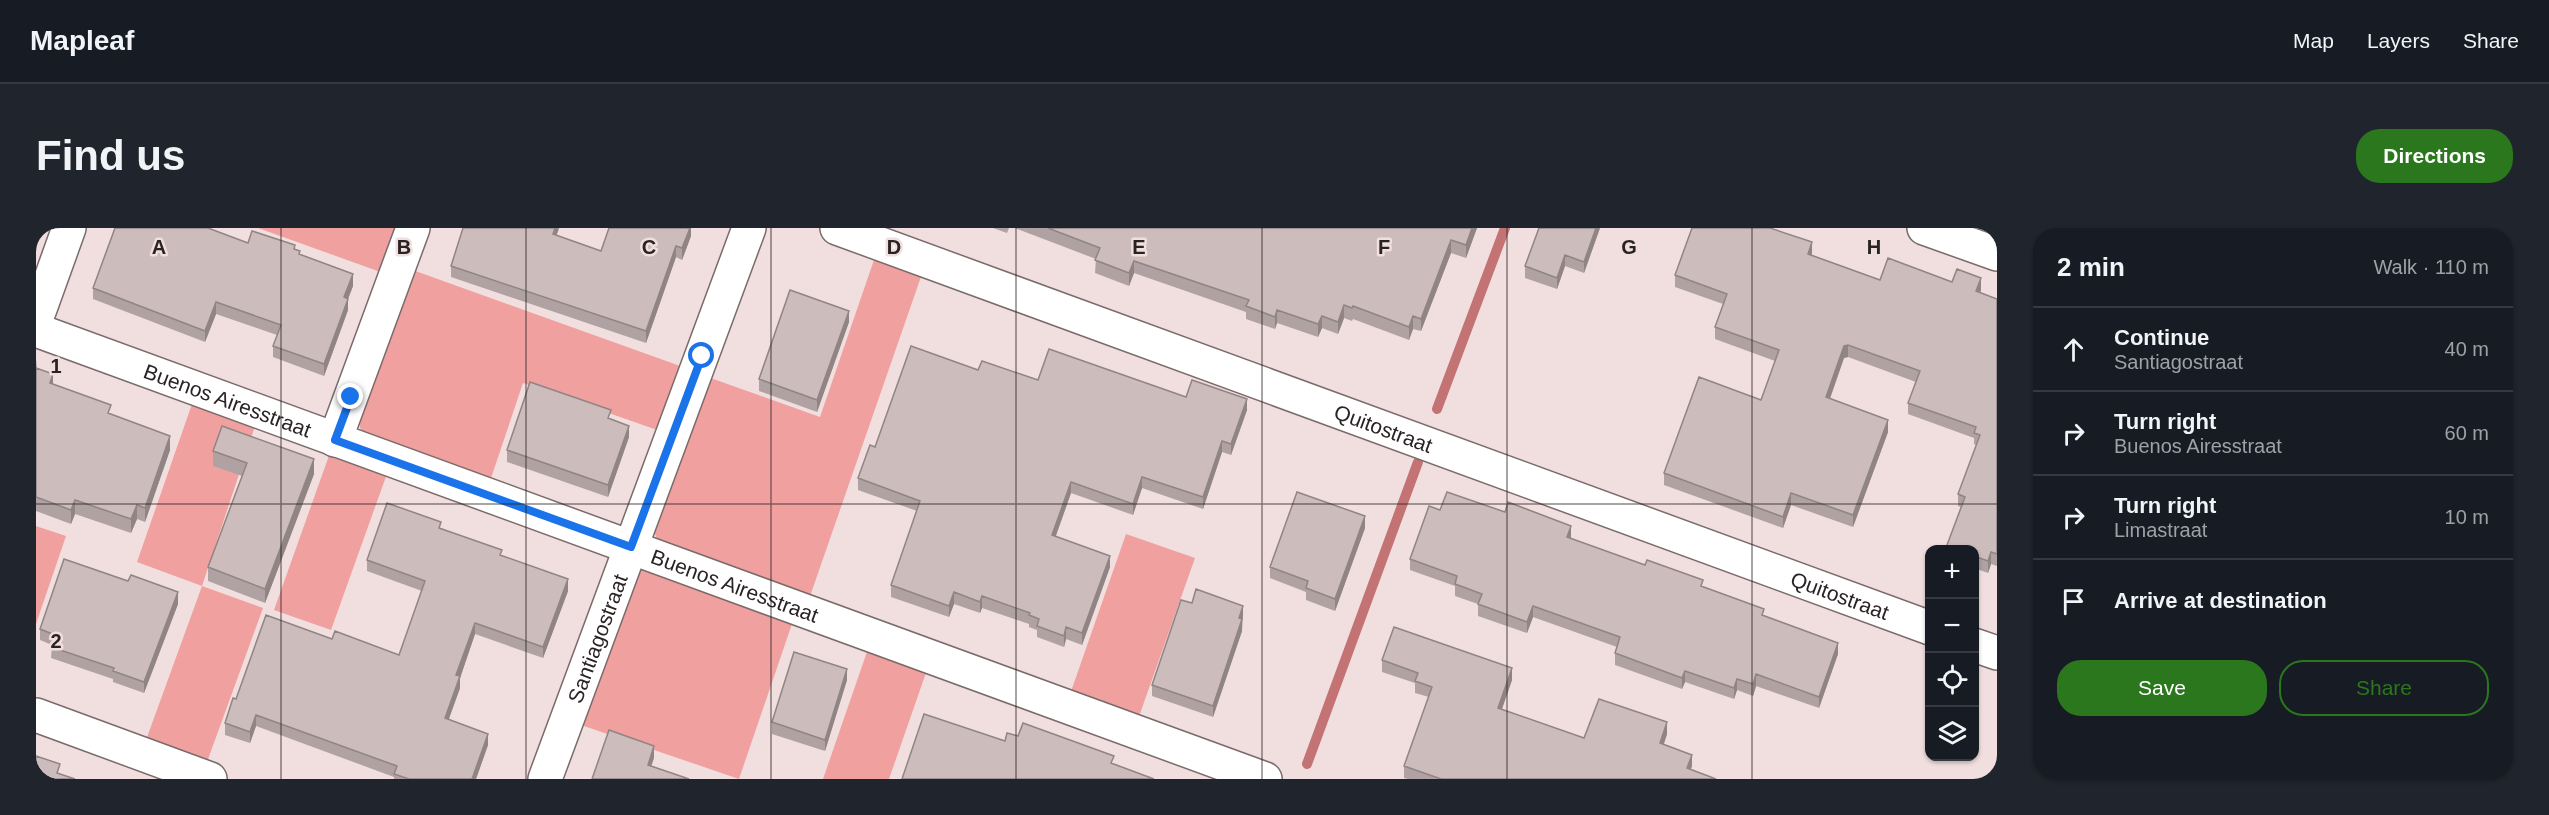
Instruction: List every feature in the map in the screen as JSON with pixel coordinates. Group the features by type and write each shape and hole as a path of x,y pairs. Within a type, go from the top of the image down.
{"street":[{"path":"36,320 69,228"},
{"path":"335,440 413,228"},
{"name":"Santiagostraat","path":"545,779 749,228"},
{"name":"Quitostraat","path":"837,228 1925,627"},
{"path":"1924,228 1997,254"},
{"name":"Buenos Airesstraat","path":"36,330 1265,779"},
{"path":"1979,647 1997,653"},
{"path":"36,715 210,779"}],"shaded area":[{"path":"258,228 403,228 386,274"},
{"path":"876,254 923,271 808,602 657,539 653,529 705,376 820,417"},
{"path":"407,268 683,367 660,431 523,383 488,487 362,433 357,418"},
{"path":"192,404 255,426 202,586 137,562"},
{"path":"331,450 388,471 331,630 274,610"},
{"path":"36,526 66,536 36,624"},
{"path":"1126,534 1195,558 1136,725 1068,700"},
{"path":"651,563 795,615 739,779 578,724 635,569"},
{"path":"202,586 263,608 207,762 146,740"},
{"path":"869,646 928,667 889,779 823,779"}],"building":[{"path":"115,228 208,228 248,243 252,231 295,245 294,249 300,251 299,254 353,274 344,297 348,299 324,364 273,346 281,325 216,302 205,331 93,288"},
{"path":"463,228 555,228 553,234 601,251 609,228 690,228 682,248 676,246 646,331 451,266"},
{"path":"1048,228 1472,228 1466,245 1451,240 1421,319 1413,316 1409,327 1353,306 1352,308 1344,305 1338,322 1322,316 1318,324 1277,310 1275,317 1246,306 1249,300 1134,261 1129,273 1095,260 1100,248"},
{"path":"1539,228 1596,228 1584,262 1565,255 1557,278 1525,266"},
{"path":"1692,228 1770,228 1812,242 1808,254 1880,280 1888,258 1952,282 1957,269 1981,278 1976,291 1997,299 1997,554 1991,552 1988,561 1979,558 1979,545 1947,545 1965,497 1958,494 1980,435 1974,433 1976,427 1908,403 1920,371 1848,345 1844,346 1826,397 1888,420 1853,515 1791,493 1783,517 1664,473 1699,377 1761,400 1779,350 1715,327 1727,294 1675,275"},
{"path":"790,290 849,311 817,400 759,379"},
{"path":"911,346 978,370 982,361 1038,380 1049,349 1186,397 1192,380 1247,399 1231,444 1222,441 1203,497 1142,477 1133,504 1071,482 1052,535 1110,556 1082,633 1066,627 1064,636 1037,626 1039,619 1029,615 1030,613 982,596 980,602 954,592 949,606 891,585 920,501 858,478 870,445 875,447"},
{"path":"36,368 53,374 50,383 111,405 108,413 170,436 145,508 137,505 131,519 75,500 71,510 36,497"},
{"path":"530,382 611,410 608,418 629,426 608,485 507,450"},
{"path":"222,426 314,459 265,589 208,567 247,463 213,451"},
{"path":"1297,492 1365,516 1335,599 1306,588 1308,581 1270,567"},
{"path":"1447,492 1505,512 1508,502 1571,526 1567,537 1645,565 1647,560 1703,580 1701,586 1764,609 1762,615 1838,643 1819,697 1756,674 1753,684 1737,679 1734,688 1685,671 1682,678 1615,653 1620,637 1533,606 1527,622 1478,604 1482,594 1455,584 1457,576 1410,559 1429,506 1440,510"},
{"path":"387,503 441,522 439,528 502,550 500,555 568,579 543,647 475,623 456,675 460,676 445,718 488,734 472,779 409,779 394,774 397,766 256,715 250,732 225,723 266,615 332,639 335,631 399,655 425,581 367,560"},
{"path":"64,559 128,581 131,575 178,592 144,682 113,671 114,668 51,647 55,635 40,629"},
{"path":"1196,589 1243,606 1239,618 1242,619 1213,706 1152,685 1181,600 1192,603"},
{"path":"1394,627 1512,668 1498,708 1584,738 1599,699 1667,722 1660,743 1692,755 1687,768 1716,779 1441,779 1404,766 1432,687 1415,681 1418,673 1382,660"},
{"path":"794,652 847,669 825,740 772,722"},
{"path":"924,714 1005,741 1007,733 1018,736 1023,723 1114,756 1111,763 1154,779 902,779"},
{"path":"609,730 654,746 648,765 689,779 592,779"},
{"path":"36,756 60,764 57,773 75,779 36,779"}],"waterway":[{"path":"1437,409 1505,228"},
{"path":"1307,764 1418,462"}],"route":[{"path":"351,397 335,440 631,547 702,356"}]}
